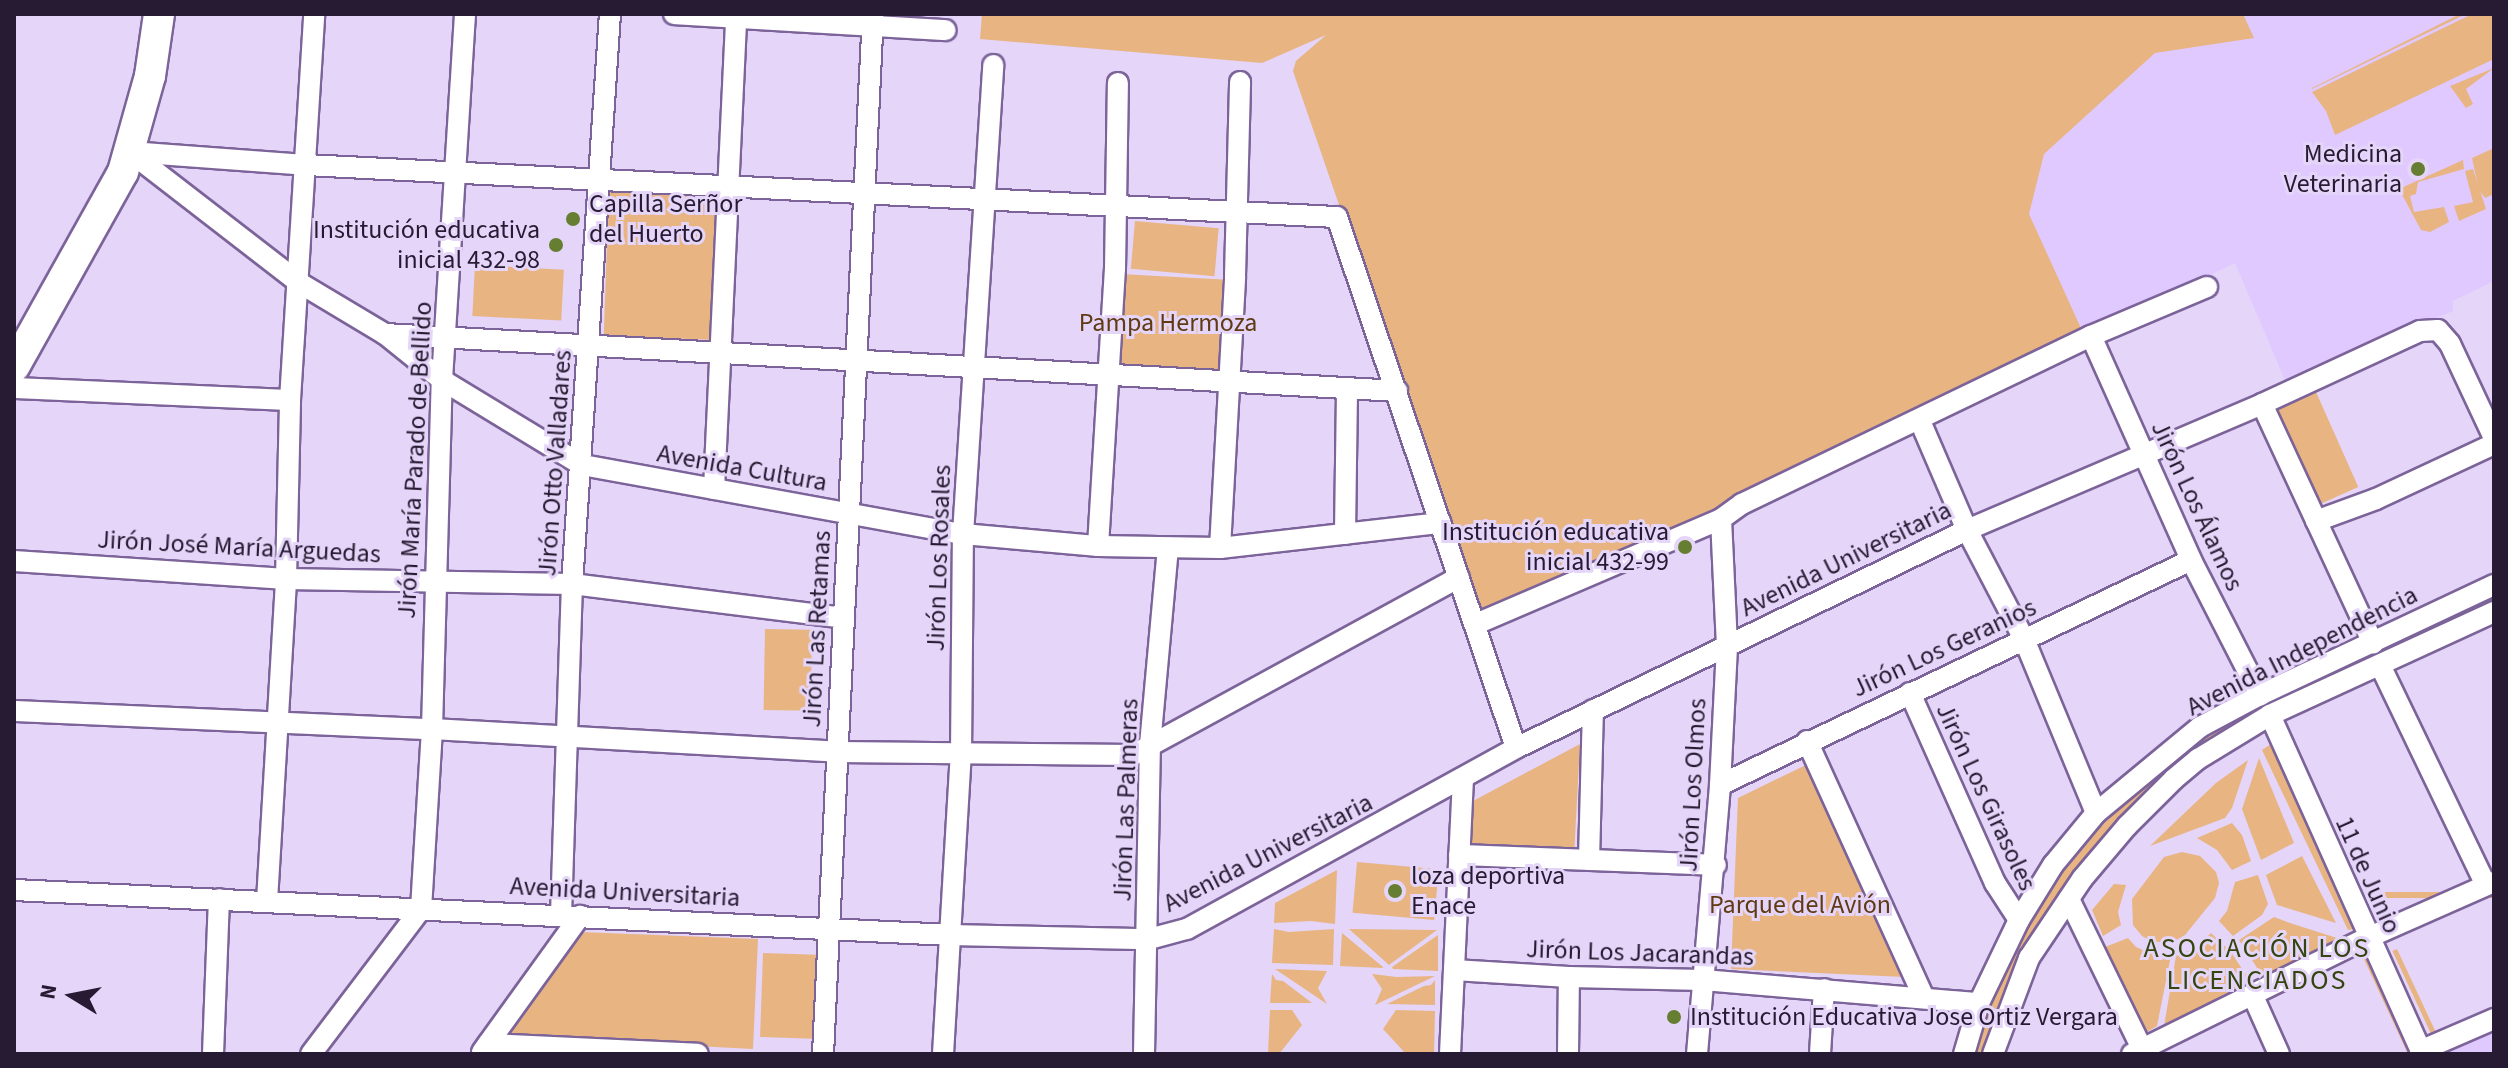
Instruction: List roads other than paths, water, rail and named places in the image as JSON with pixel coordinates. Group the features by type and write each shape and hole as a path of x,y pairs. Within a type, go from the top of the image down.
{"highway":[{"path":"14,367 123,172 150,76 159,14"}],"street":[{"path":"267,901 286,579 290,400 314,14"},
{"name":"Jirón María Parado de Bellido","path":"421,909 432,729 442,380 465,14"},
{"name":"Jirón Otto Valladares","path":"571,916 566,738 572,584 610,14"},
{"path":"674,14 873,19 946,30"},
{"path":"714,489 723,352 736,16"},
{"name":"Jirón Las Retamas","path":"823,1054 873,19"},
{"name":"Jirón Los Rosales","path":"943,1054 961,755 963,534 993,65"},
{"path":"1220,548 1240,82"},
{"path":"1098,546 1109,376 1118,83"},
{"path":"130,152 306,165 1337,217 1516,748"},
{"name":"Avenida Cultura","path":"130,152 298,282 385,334 442,380 582,465 963,534 1098,546 1220,548 1441,523"},
{"path":"1476,624 1721,519 1742,504 1920,421 2091,336 2207,287"},
{"name":"Avenida Universitaria","path":"14,890 950,935 1149,939 1187,929 1463,781 1516,748 1967,530 2262,404 2420,331 2438,330 2450,344 2494,438"},
{"path":"385,334 1397,391"},
{"name":"Jirón Los Álamos","path":"2091,336 2191,560 2260,695"},
{"path":"14,388 290,400"},
{"path":"1345,534 1347,388"},
{"path":"2262,404 2373,643"},
{"path":"1920,421 1967,530 2024,639 2096,813"},
{"path":"2316,521 2376,499 2494,444"},
{"name":"Jirón Los Olmos","path":"1697,1054 1716,865 1727,646 1721,519"},
{"name":"Jirón Las Palmeras","path":"1144,1054 1149,939 1150,745 1168,548"},
{"name":"Jirón Los Geranios","path":"1720,785 2191,560"},
{"name":"Jirón José María Arguedas","path":"14,561 286,579 572,584 844,618"},
{"path":"14,711 432,729 838,752 1133,755 1459,577"},
{"path":"2489,587 2494,610"},
{"name":"Avenida Independencia","path":"1964,1054 1979,1003 2019,920 2053,865 2096,813 2200,727 2260,695 2489,587"},
{"name":"Avenida Independencia","path":"1993,1054 2029,958 2069,899 2127,826 2174,779 2198,759 2270,715 2381,667 2494,610"},
{"path":"2069,899 2137,1052 2367,938 2490,884 2381,667"},
{"name":"Jirón Los Girasoles","path":"1910,693 1995,883 2019,920"},
{"path":"1589,860 1593,710"},
{"name":"11 de Junio","path":"2270,715 2421,1053"},
{"path":"1807,741 1923,996"},
{"path":"1450,1054 1463,781"},
{"path":"1459,855 1716,865"},
{"path":"213,1054 219,899"},
{"path":"311,1054 421,909"},
{"path":"485,1049 571,916"},
{"name":"Jirón Los Jacarandas","path":"1454,970 1703,980 1979,1003"},
{"path":"1568,1054 1569,977"},
{"path":"1820,1054 1824,989"},
{"path":"2253,996 2279,1054"},
{"path":"2421,1053 2494,1019"},
{"path":"485,1049 698,1054"}],"place":[{"name":"Medicina Veterinaria","path":"2418,169"},
{"name":"Capilla Serñor del Huerto","path":"573,219"},
{"name":"Institución educativa inicial 432-98","path":"556,245"},
{"name":"Institución educativa inicial 432-99","path":"1685,547"},
{"name":"loza deportiva Enace","path":"1395,891"},
{"name":"Institución Educativa Jose Ortiz Vergara","path":"1674,1017"}],"district":[{"name":"ASOCIACIÓN LOS LICENCIADOS","path":"2257,964"}],"park label":[{"name":"Pampa Hermoza","path":"1168,323"},
{"name":"Parque del Avión","path":"1800,905"}]}
